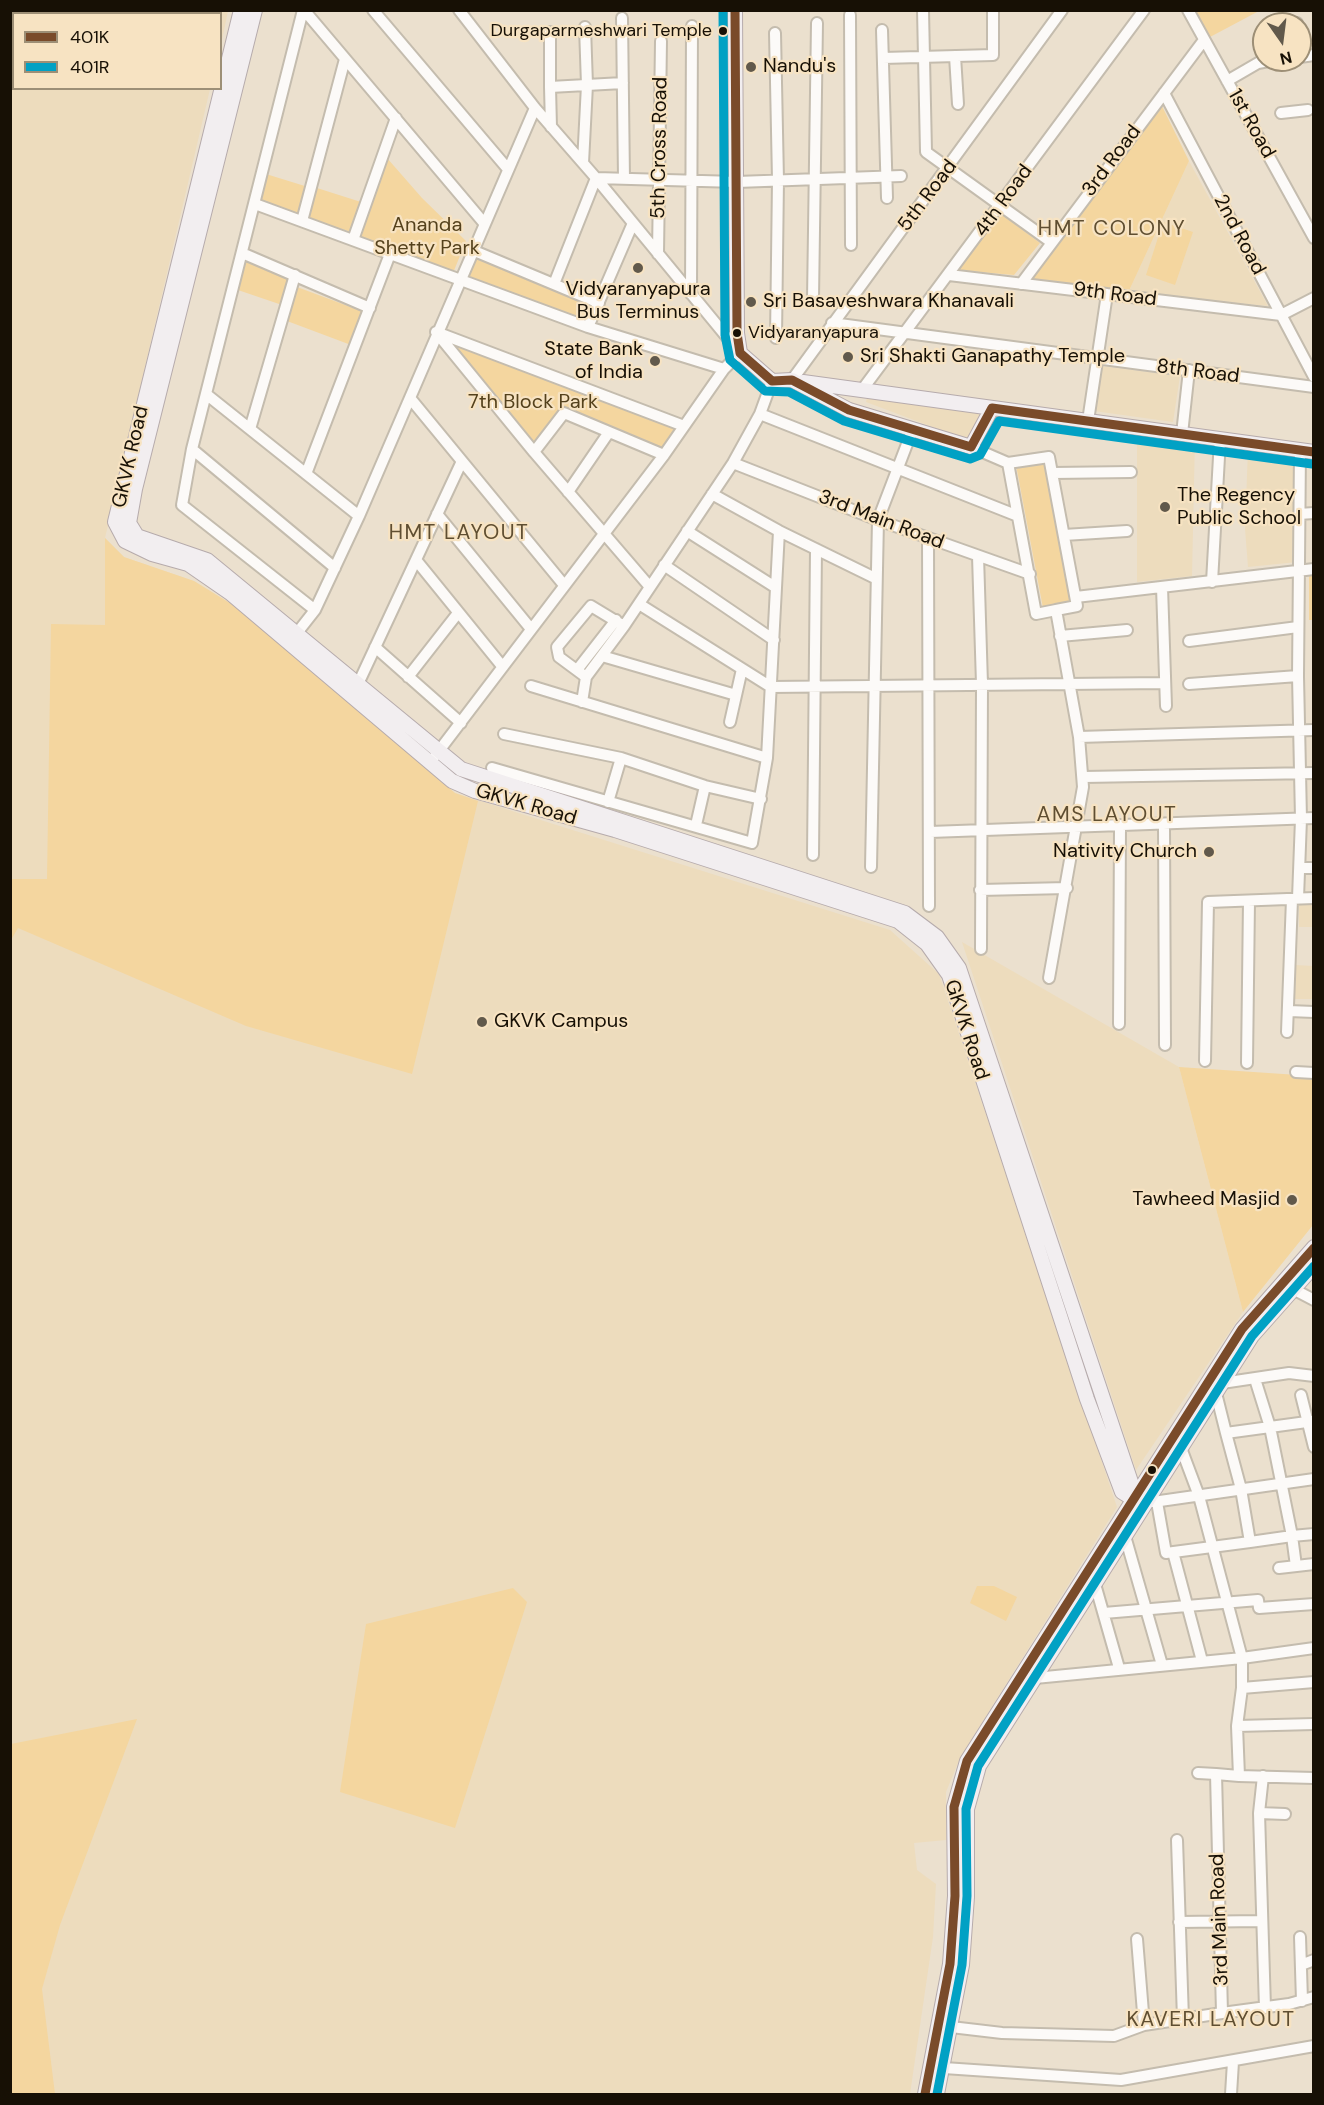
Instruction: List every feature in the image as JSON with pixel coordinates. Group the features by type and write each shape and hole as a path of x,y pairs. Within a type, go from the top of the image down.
{"main road":[{"name":"GKVK Road","path":"222,84 240,10"},
{"name":"GKVK Road","path":"255,10 135,489 129,523 137,536 207,560 255,606 434,757"},
{"path":"735,10 737,333 740,353 772,381 792,380 1307,451"},
{"name":"GKVK Road","path":"220,90 115,522 125,542 152,554 188,564 255,606"},
{"path":"792,380 849,410 912,431 971,447 992,408"},
{"name":"GKVK Road","path":"293,638 358,684 434,757 452,781 475,791 615,830 898,921 927,944 949,975 1087,1399 1122,1492 1145,1500"},
{"path":"937,2094 944,2068 962,1965 968,1897 967,1809 979,1766 1125,1536 1242,1329 1314,1247"},
{"path":"925,2094 950,1964 955,1896 954,1807 967,1761 1181,1448 1252,1336 1314,1266"}],"street":[{"path":"304,10 484,223"},
{"path":"304,10 192,449 182,505 315,610"},
{"path":"373,10 507,168"},
{"path":"923,10 926,152 1051,242"},
{"path":"883,58 993,54 993,10"},
{"name":"5th Road","path":"792,380 949,168 1062,10"},
{"name":"4th Road","path":"862,390 907,333 1144,10"},
{"name":"1st Road","path":"1188,10 1314,238"},
{"path":"434,757 664,455 724,369 740,353 596,178 534,108 459,11"},
{"path":"850,15 851,245"},
{"path":"622,18 624,179"},
{"path":"813,299 817,23"},
{"path":"691,294 692,26"},
{"path":"583,163 586,85 585,27"},
{"path":"882,30 887,198"},
{"path":"550,32 551,127"},
{"path":"775,33 778,180 776,338"},
{"name":"3rd Road","path":"1021,284 1204,40"},
{"name":"5th Cross Road","path":"658,254 661,41"},
{"path":"955,56 958,104"},
{"path":"302,221 345,59"},
{"path":"1227,81 1252,66"},
{"path":"550,87 623,83"},
{"name":"2nd Road","path":"1164,93 1314,377"},
{"path":"293,638 315,610 359,516 534,108"},
{"path":"1281,113 1311,110 1314,121"},
{"path":"353,240 396,118"},
{"path":"596,178 737,182 901,176"},
{"path":"554,285 596,178"},
{"path":"255,204 588,327 724,369"},
{"path":"588,327 633,224"},
{"path":"472,250 599,303"},
{"path":"242,253 370,308"},
{"path":"306,474 390,254"},
{"path":"250,429 295,275"},
{"name":"9th Road","path":"949,275 1281,315"},
{"path":"1088,421 1107,294"},
{"path":"1281,315 1314,298"},
{"name":"8th Road","path":"832,323 1314,387"},
{"path":"436,332 684,426"},
{"path":"436,332 534,452 650,586"},
{"path":"1182,434 1189,370"},
{"path":"582,702 582,674 620,623 639,604 733,463 760,414 772,381"},
{"path":"206,394 359,516"},
{"path":"410,398 564,585"},
{"path":"534,452 564,413 664,455"},
{"path":"760,414 1018,516"},
{"path":"871,867 875,578 878,520 912,431"},
{"path":"568,492 609,432"},
{"path":"1212,582 1220,439"},
{"path":"971,447 1008,463 1050,457 1077,606 1036,614 1008,463"},
{"path":"192,449 335,568"},
{"path":"1287,1032 1295,899 1300,868 1299,514 1307,451"},
{"path":"358,684 462,461"},
{"name":"3rd Main Road","path":"733,463 878,520 1030,574"},
{"path":"1053,473 1131,472"},
{"path":"712,494 779,531 875,578"},
{"path":"1299,514 1314,513"},
{"path":"437,514 531,628"},
{"path":"687,531 775,587"},
{"path":"492,768 752,843 767,758 779,531"},
{"path":"1064,535 1127,531"},
{"path":"928,538 929,906"},
{"path":"813,855 816,549"},
{"path":"978,556 982,684 981,949"},
{"path":"416,560 502,666"},
{"path":"664,565 774,640"},
{"path":"1076,597 1314,569"},
{"path":"1162,587 1166,706"},
{"path":"639,604 771,687 1165,683"},
{"path":"582,674 556,653 557,647 591,606 620,623"},
{"path":"1049,978 1078,828 1084,777 1056,610"},
{"path":"408,677 458,613"},
{"path":"582,674 602,656 620,623"},
{"path":"1189,641 1298,627"},
{"path":"1060,636 1127,630"},
{"path":"375,647 460,723"},
{"path":"602,656 736,695"},
{"path":"730,722 742,669"},
{"path":"1189,684 1298,676"},
{"path":"531,686 767,758"},
{"path":"1079,737 1314,730"},
{"path":"504,734 621,758 705,786 761,799"},
{"path":"608,802 621,758"},
{"path":"1084,777 1314,773"},
{"path":"696,825 705,786"},
{"path":"930,832 1120,827 1314,818"},
{"path":"1164,825 1165,1046"},
{"path":"1119,1024 1120,827"},
{"path":"1300,868 1314,868"},
{"path":"980,890 1067,888"},
{"path":"1205,1061 1208,902 1314,898"},
{"path":"1246,1063 1249,901"},
{"path":"1289,1011 1314,1012"},
{"path":"1296,1072 1314,1073"},
{"path":"1293,1289 1314,1300"},
{"path":"1250,1542 1241,1489 1226,1434 1219,1388 1255,1378 1289,1373 1314,1376"},
{"path":"1255,1378 1270,1427 1283,1484 1296,1566"},
{"path":"1301,1395 1311,1421 1314,1447"},
{"path":"1226,1434 1311,1421"},
{"path":"1181,1448 1198,1496 1242,1658 1242,1688 1237,1726 1239,1776"},
{"path":"1314,1479 1198,1496 1145,1500 1166,1553 1314,1534"},
{"path":"1125,1536 1143,1609 1162,1665"},
{"path":"1173,1552 1202,1661"},
{"path":"1279,1568 1314,1564"},
{"path":"1095,1584 1119,1668"},
{"path":"1104,1613 1258,1600 1259,1608 1314,1604"},
{"path":"1035,1678 1119,1668 1242,1658 1314,1648"},
{"path":"1242,1688 1314,1682"},
{"path":"1237,1726 1314,1724"},
{"path":"1198,1773 1314,1778"},
{"name":"3rd Main Road","path":"951,2027 1002,2033 1114,2036 1144,2025 1222,2013 1216,1774"},
{"path":"1263,1776 1259,1814 1265,2008"},
{"path":"1259,1814 1285,1814"},
{"path":"1177,1840 1183,2019"},
{"path":"1179,1922 1261,1921"},
{"path":"1300,1937 1302,2001"},
{"path":"1137,1939 1144,2025"},
{"path":"1301,1965 1314,1960"},
{"path":"1222,2013 1265,2008 1314,1997"},
{"path":"944,2068 1121,2080 1314,2046"},
{"path":"1232,2094 1233,2062"}],"shaded area":[{"name":"GKVK Campus","path":"11,11 228,11 222,40 222,12 12,12 12,90 210,90 105,538 124,557 194,581 233,605 455,793 890,930 939,974 1117,1507 961,1756 946,1792 946,1840 914,1843 917,1870 936,1884 933,1937 910,2094 11,2094"},
{"path":"1189,161 1268,306 1128,293"},
{"path":"1101,366 1180,376 1173,422 1094,411"},
{"path":"867,398 981,412 967,440 866,402"},
{"name":"The Regency Public School","path":"1137,430 1195,438 1192,576 1137,582"},
{"path":"1248,449 1297,456 1297,562 1248,567 1245,529"},
{"path":"1313,901 1313,927 1299,927 1299,902"},
{"path":"962,942 1179,1067 1243,1312 1136,1470"},
{"path":"1295,965 1313,966 1313,999 1295,999"}],"green space":[{"path":"1196,11 1259,11 1252,12 1252,15 1210,37"},
{"path":"1160,102 1189,161 1128,293 1030,279"},
{"name":"Ananda Shetty Park","path":"387,158 422,198 466,241 453,273 359,237"},
{"path":"266,174 308,187 300,214 258,201"},
{"path":"317,188 361,202 351,232 307,218"},
{"path":"1000,213 1040,243 1014,275 956,270"},
{"path":"1163,222 1193,232 1175,285 1146,275"},
{"path":"474,254 595,303 586,324 465,275"},
{"path":"246,259 292,275 282,305 235,289"},
{"path":"297,287 364,312 351,345 287,321"},
{"name":"7th Block Park","path":"444,338 679,427 663,452 563,410 534,448"},
{"path":"1046,460 1072,603 1043,608 1016,465"},
{"path":"105,538 124,557 194,581 233,605 455,793 478,801 412,1074 246,1026 18,928 11,940 11,879 47,879 51,624 105,625"},
{"path":"1313,573 1313,620 1309,620 1309,574"},
{"path":"1179,1067 1313,1076 1313,1225 1243,1312"},
{"path":"977,1586 994,1586 1017,1597 1006,1621 970,1603"},
{"path":"513,1588 527,1602 455,1828 340,1792 366,1624"},
{"path":"137,1719 60,1925 42,1989 55,2094 11,2094 11,1744"}],"transit line":[{"name":"401R","path":"723,10 725,335 730,360 765,391 789,392 844,421 970,459 980,455 999,421 1312,464"},
{"name":"401K","path":"735,10 737,333 740,353 772,381 792,380 849,410 971,447 992,408 1314,452"},
{"name":"401K","path":"925,2094 950,1964 955,1896 954,1807 967,1761 1242,1329 1314,1248"},
{"name":"401R","path":"937,2094 962,1965 967,1896 966,1809 978,1766 1252,1336 1314,1266"}],"place":[{"name":"Durgaparmeshwari Temple","path":"723,31"},
{"name":"Nandu's","path":"751,67"},
{"name":"Vidyaranyapura Bus Terminus","path":"638,268"},
{"name":"Sri Basaveshwara Khanavali","path":"751,302"},
{"name":"Vidyaranyapura","path":"737,333"},
{"name":"Sri Shakti Ganapathy Temple","path":"848,357"},
{"name":"State Bank of India","path":"655,361"},
{"name":"The Regency Public School","path":"1165,507"},
{"name":"Nativity Church","path":"1209,852"},
{"name":"GKVK Campus","path":"482,1022"},
{"name":"Tawheed Masjid","path":"1292,1200"}],"district":[{"name":"HMT COLONY","path":"1112,229"},
{"name":"HMT LAYOUT","path":"459,533"},
{"name":"AMS LAYOUT","path":"1107,815"},
{"name":"KAVERI LAYOUT","path":"1211,2020"}]}
